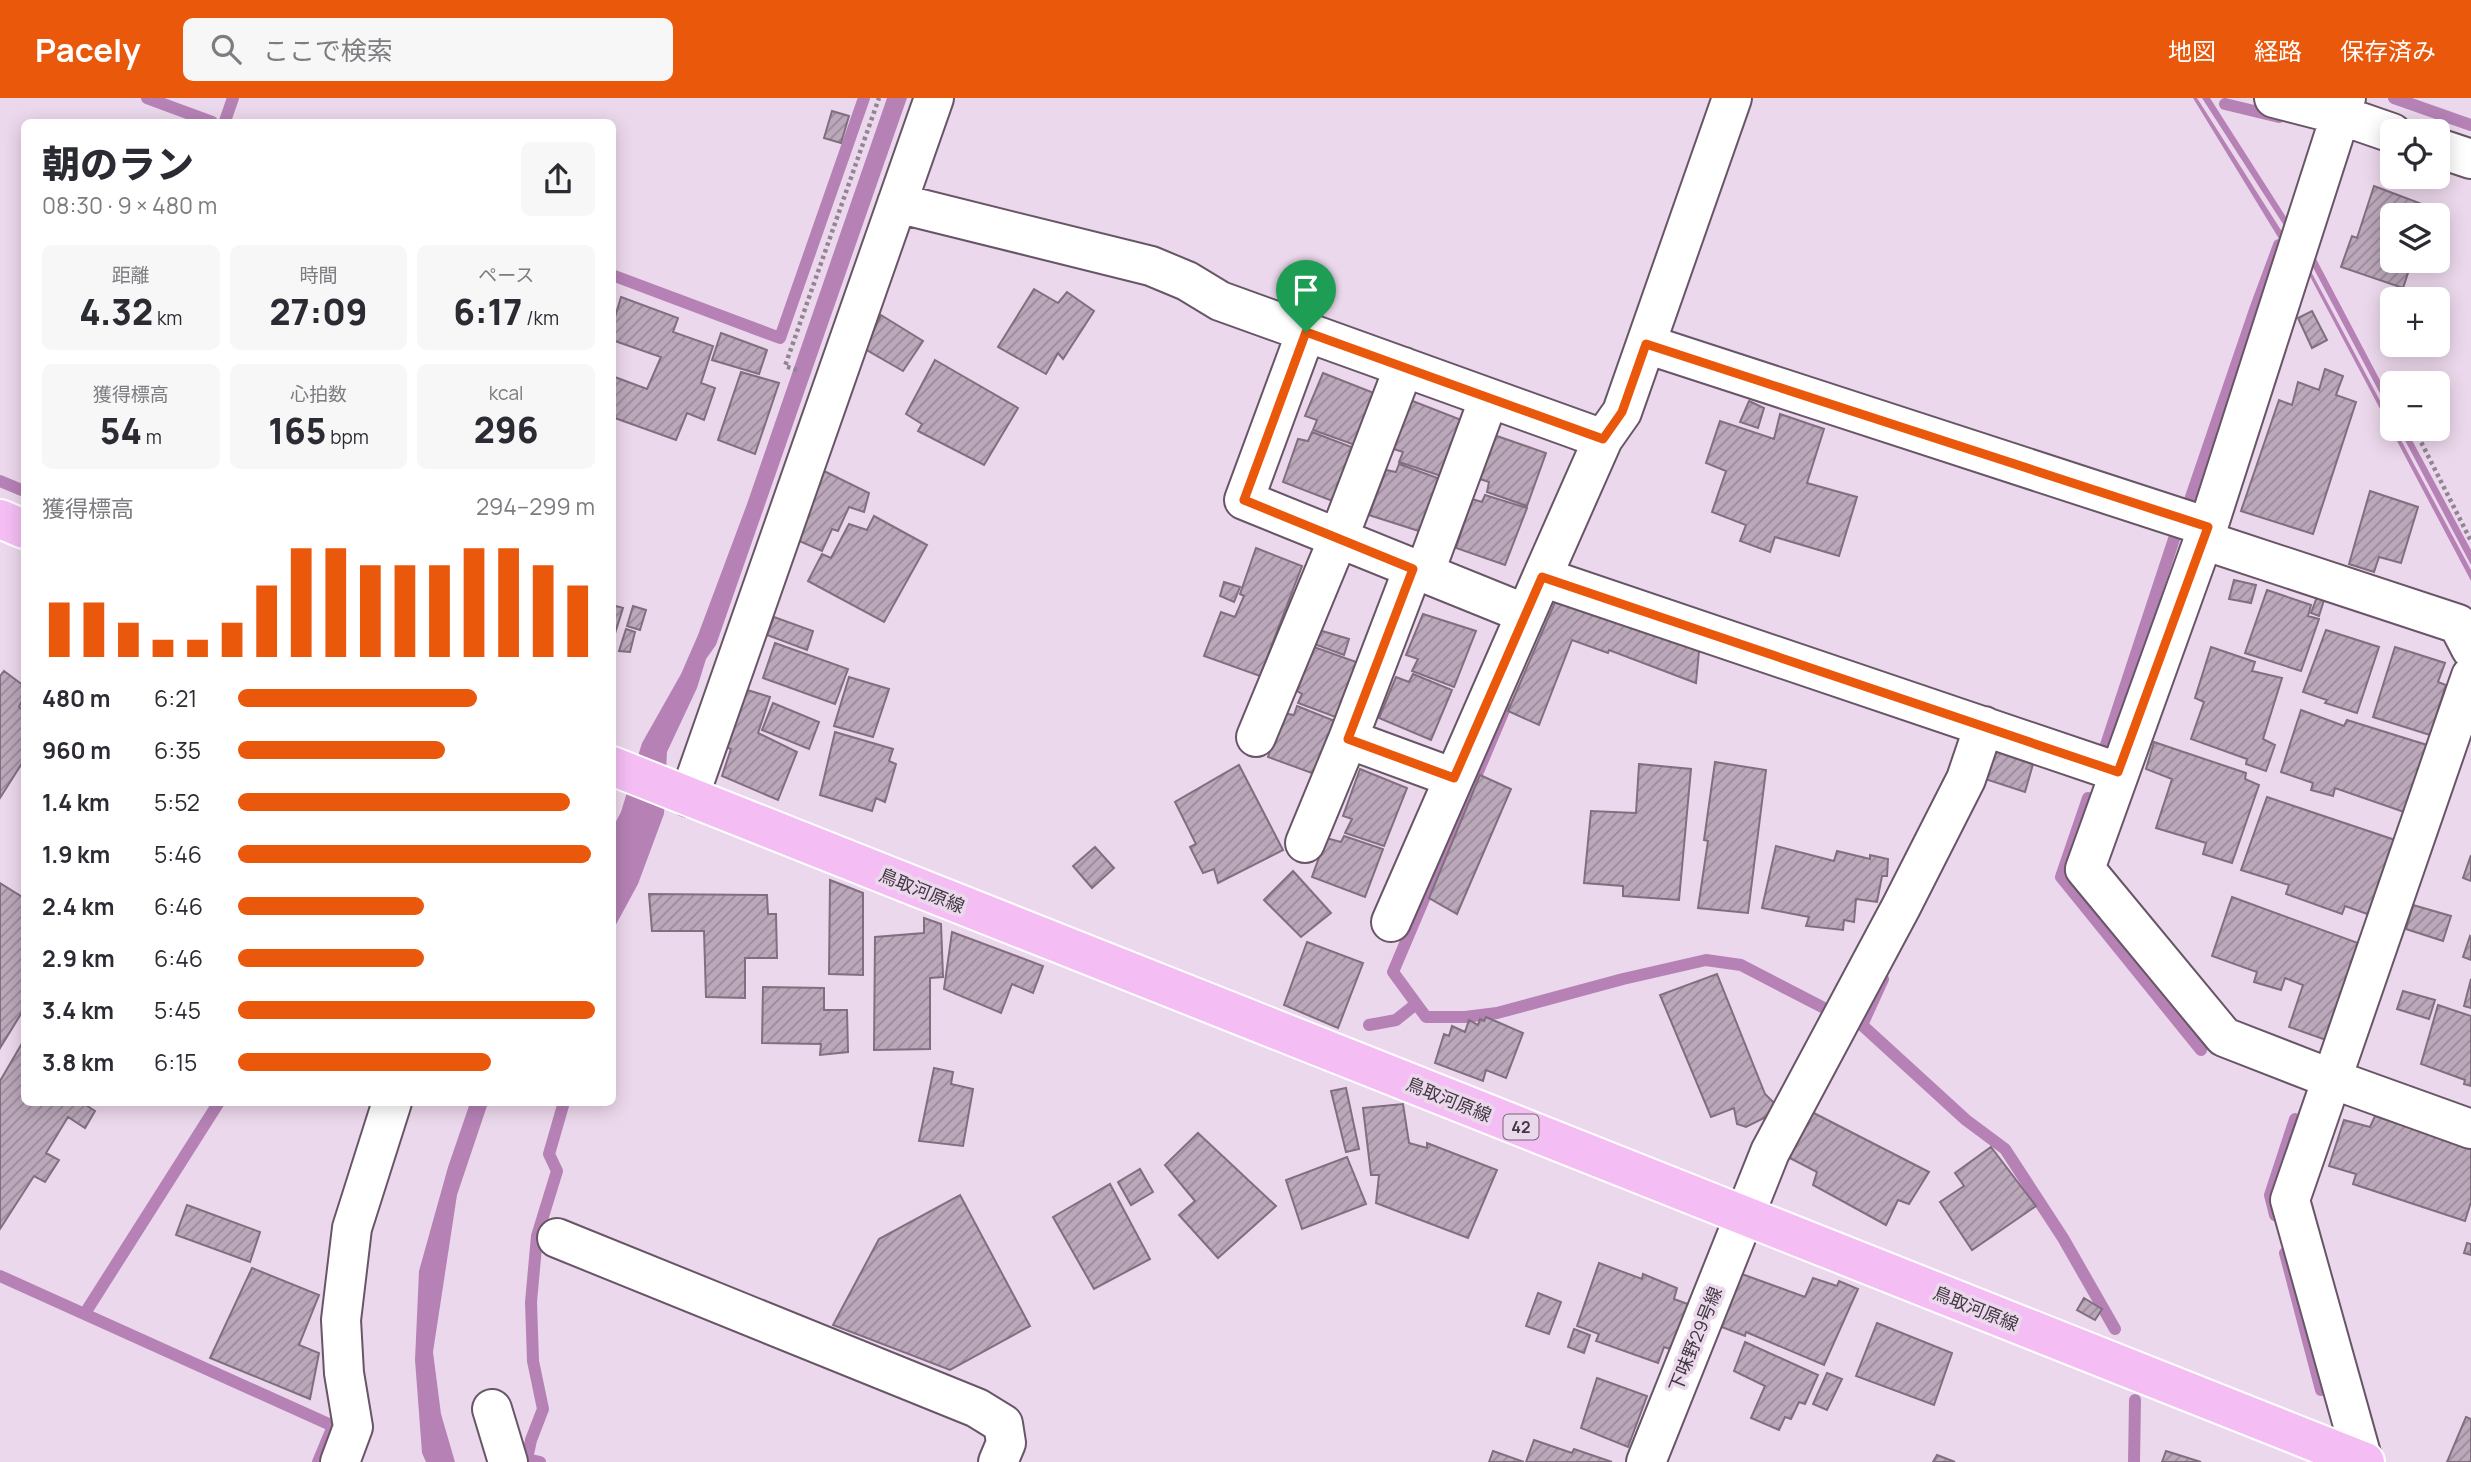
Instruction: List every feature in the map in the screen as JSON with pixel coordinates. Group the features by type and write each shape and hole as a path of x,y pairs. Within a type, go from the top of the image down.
{"main road":[{"path":"0,519 21,528"},
{"name":"鳥取河原線","path":"618,771 2364,1462"}],"street":[{"path":"683,795 834,384 934,98"},
{"path":"1391,922 1603,439 1622,412 1732,98"},
{"path":"2274,98 2343,107 2380,127"},
{"path":"2343,107 2205,533 2085,869 2224,1037 2471,1129"},
{"path":"2450,152 2471,159"},
{"path":"897,203 1151,266 1187,281 1220,301 1603,439"},
{"path":"1306,332 1244,500 1526,614"},
{"path":"1646,344 2205,533 2458,624 2471,649"},
{"path":"1256,737 1338,539 1404,366"},
{"path":"1305,843 1489,398"},
{"path":"1542,577 2118,772"},
{"path":"2364,1462 2290,1200 2471,676"},
{"name":"下味野29号線","path":"1646,1462 1770,1152 1966,779 1984,726"},
{"path":"1348,739 1454,778"},
{"path":"340,1462 353,1427 344,1373 341,1320 352,1228 391,1106"},
{"path":"557,1238 977,1408 1003,1424 1006,1443 998,1462"},
{"path":"492,1409 508,1462"}],"path":[{"path":"834,384 785,366 879,98"},
{"path":"2421,441 2471,541"}],"shaded area":[{"path":"887,98 907,98 716,645 706,659 697,688 667,752 664,814 638,884 616,924 616,821 642,743 681,674 747,504"},
{"path":"2193,98 2197,98 2286,238 2281,242"},
{"path":"2202,98 2210,98 2291,225 2285,227"},
{"path":"2313,253 2380,380 2380,393 2307,256"},
{"path":"2308,266 2380,401 2380,409 2305,267"},
{"path":"2397,441 2401,441 2471,570 2471,581"},
{"path":"2405,441 2412,441 2471,550 2471,565"},
{"path":"469,1106 487,1106 457,1195 433,1352 441,1414 455,1462 426,1462 422,1453 415,1360 419,1271 448,1167"}],"building":[{"path":"832,111 849,116 841,143 824,138"},
{"path":"2374,186 2419,203 2380,203 2380,273 2408,273 2403,287 2341,267 2352,236 2357,238"},
{"path":"1034,289 1058,303 1067,292 1094,311 1063,359 1058,353 1046,374 998,347"},
{"path":"621,297 678,318 673,332 713,346 701,383 715,388 704,420 687,413 676,440 616,418 616,377 647,389 661,357 616,341 616,314"},
{"path":"2312,311 2327,340 2312,348 2298,318"},
{"path":"881,315 923,341 903,371 865,349"},
{"path":"721,333 767,350 759,374 712,360"},
{"path":"935,360 1018,408 984,465 918,431 922,424 906,414"},
{"path":"2325,369 2343,376 2336,395 2356,402 2313,534 2241,511 2279,400 2292,405 2298,382 2319,390"},
{"path":"741,372 779,383 755,454 718,440"},
{"path":"1323,373 1374,393 1355,445 1313,430 1317,420 1305,416"},
{"path":"1410,400 1464,421 1444,477 1399,462 1403,452 1394,449"},
{"path":"1749,401 1764,408 1758,428 1740,422"},
{"path":"1780,414 1824,429 1807,483 1857,497 1839,556 1775,537 1770,552 1740,541 1746,525 1712,512 1726,471 1706,463 1720,421 1774,439"},
{"path":"1312,432 1354,448 1335,502 1283,482 1298,439 1308,441"},
{"path":"1494,435 1546,453 1527,506 1487,492 1489,482 1480,479"},
{"path":"1399,464 1443,480 1425,533 1369,515 1386,470 1396,472"},
{"path":"824,471 869,493 864,512 849,507 838,531 832,529 822,551 797,540"},
{"path":"2370,491 2418,507 2401,563 2379,557 2374,572 2349,564"},
{"path":"1485,495 1527,508 1505,565 1456,548 1472,499 1482,502"},
{"path":"874,516 927,545 884,622 808,581 822,554 831,558 849,524 867,530"},
{"path":"1256,548 1302,566 1260,676 1204,656 1221,612 1235,617 1244,596 1240,594"},
{"path":"2234,580 2256,585 2251,603 2229,599"},
{"path":"1224,582 1240,587 1234,602 1220,596"},
{"path":"2267,590 2311,605 2308,616 2319,619 2301,671 2245,653"},
{"path":"2317,597 2324,600 2319,616 2311,613"},
{"path":"1556,600 1699,651 1696,683 1609,650 1608,653 1572,640 1539,725 1508,711"},
{"path":"616,606 623,608 616,630"},
{"path":"633,606 646,610 640,630 627,626"},
{"path":"1423,614 1476,631 1454,687 1412,671 1418,659 1406,655"},
{"path":"774,617 813,631 807,650 767,635"},
{"path":"626,629 635,632 630,652 619,651"},
{"path":"1319,630 1349,639 1344,655 1314,644"},
{"path":"2326,630 2379,647 2357,713 2325,703 2327,700 2303,692"},
{"path":"775,643 848,669 835,704 763,678"},
{"path":"1314,647 1362,664 1341,719 1298,703 1302,694 1297,691"},
{"path":"2211,647 2255,662 2252,671 2282,678 2263,739 2275,745 2266,771 2246,764 2247,759 2191,739 2204,702 2195,698"},
{"path":"2395,647 2445,663 2438,682 2446,685 2430,735 2373,717"},
{"path":"4,671 21,684 21,765 0,798 0,676"},
{"path":"1413,674 1452,690 1431,740 1379,718 1396,677 1409,682"},
{"path":"849,677 889,689 873,737 834,726"},
{"path":"744,689 770,697 758,733 797,752 778,800 722,776 731,749 722,746"},
{"path":"773,703 819,722 809,749 762,730"},
{"path":"1297,706 1340,723 1320,776 1268,757 1282,713 1294,715"},
{"path":"2301,710 2344,726 2347,720 2427,745 2404,812 2335,788 2333,796 2311,790 2313,783 2281,772"},
{"path":"835,732 893,749 889,761 896,764 885,802 876,798 872,811 820,795"},
{"path":"2154,742 2246,773 2245,779 2259,785 2232,863 2203,854 2206,843 2156,828 2172,779 2146,769"},
{"path":"1997,751 2033,764 2025,792 1985,779"},
{"path":"1715,762 1766,770 1748,913 1698,908 1708,841 1704,840"},
{"path":"1639,764 1691,769 1679,900 1623,896 1623,886 1584,883 1591,811 1636,813"},
{"path":"1239,765 1283,850 1218,883 1214,869 1203,873 1190,847 1196,844 1175,802"},
{"path":"1360,769 1407,788 1384,846 1345,833 1352,819 1343,816"},
{"path":"1480,775 1511,789 1457,914 1429,898"},
{"path":"2267,797 2395,840 2370,915 2345,906 2342,914 2286,894 2289,885 2241,870"},
{"path":"1344,836 1383,849 1365,897 1312,877 1326,838 1341,842"},
{"path":"1776,846 1834,861 1837,851 1870,859 1870,855 1888,859 1887,876 1882,876 1877,902 1856,899 1854,922 1844,920 1843,930 1806,926 1809,917 1762,908"},
{"path":"1095,847 1114,868 1092,888 1073,866"},
{"path":"2471,855 2471,881 2463,878"},
{"path":"1293,871 1331,913 1301,937 1264,900"},
{"path":"830,880 863,893 863,975 829,974"},
{"path":"0,883 21,896 21,1014 0,1048"},
{"path":"649,894 767,895 768,914 776,914 777,958 745,958 745,998 706,997 704,931 652,931"},
{"path":"2232,897 2358,943 2326,1040 2289,1027 2303,985 2285,978 2281,990 2254,982 2257,972 2212,956"},
{"path":"2413,905 2451,916 2443,941 2406,929"},
{"path":"924,918 941,924 943,977 930,978 930,1049 874,1050 875,937 924,933"},
{"path":"952,932 1043,966 1033,993 1012,984 1001,1013 944,989"},
{"path":"2471,937 2471,960 2463,957"},
{"path":"1307,942 1363,963 1338,1028 1284,1005"},
{"path":"1717,974 1765,1094 1777,1106 1774,1113 1746,1127 1737,1124 1734,1108 1711,1117 1660,995"},
{"path":"2471,979 2471,1008 2464,1006"},
{"path":"763,987 824,988 824,1010 847,1010 848,1052 820,1055 821,1044 762,1043"},
{"path":"2403,991 2435,1000 2429,1019 2397,1009"},
{"path":"2438,1005 2471,1016 2471,1086 2464,1084 2465,1080 2421,1064"},
{"path":"1486,1017 1523,1033 1506,1078 1486,1070 1483,1081 1435,1063 1444,1034 1449,1036 1452,1026 1465,1032 1469,1020 1478,1025 1480,1019 1484,1021"},
{"path":"21,1045 21,1106 87,1106 95,1111 85,1128 68,1117 46,1153 59,1160 45,1182 34,1176 0,1229 0,1081"},
{"path":"934,1068 953,1072 951,1084 973,1089 963,1146 919,1141"},
{"path":"1346,1088 1359,1149 1346,1152 1331,1091"},
{"path":"1403,1104 1409,1143 1427,1148 1427,1143 1497,1170 1468,1238 1376,1203 1379,1175 1371,1175 1363,1108"},
{"path":"1808,1110 1929,1172 1909,1204 1898,1200 1886,1225 1813,1185 1817,1172 1786,1156"},
{"path":"2375,1116 2471,1148 2471,1202 2465,1221 2353,1184 2356,1174 2329,1166 2344,1120 2370,1127"},
{"path":"1198,1133 1276,1206 1218,1258 1179,1215 1195,1201 1165,1165"},
{"path":"1991,1147 2036,1206 1972,1250 1940,1202 1964,1186 1955,1173"},
{"path":"1347,1157 1366,1204 1302,1229 1286,1180"},
{"path":"1140,1169 1153,1192 1131,1205 1118,1182"},
{"path":"1110,1184 1150,1259 1094,1289 1053,1217"},
{"path":"960,1195 1030,1326 950,1370 833,1325 879,1239"},
{"path":"187,1205 260,1232 250,1262 176,1235"},
{"path":"2467,1243 2471,1244 2471,1255 2464,1253"},
{"path":"1599,1263 1642,1279 1643,1274 1677,1288 1674,1299 1688,1304 1673,1350 1664,1347 1658,1363 1596,1341 1599,1334 1577,1326"},
{"path":"252,1268 319,1295 299,1345 319,1353 310,1399 210,1358"},
{"path":"1739,1273 1805,1297 1813,1278 1837,1286 1839,1281 1858,1289 1824,1365 1746,1332 1745,1336 1719,1326"},
{"path":"1538,1293 1561,1302 1549,1334 1526,1326"},
{"path":"2084,1298 2102,1309 2095,1320 2077,1310"},
{"path":"1877,1323 1952,1353 1934,1405 1856,1376"},
{"path":"1574,1329 1590,1335 1584,1353 1568,1347"},
{"path":"1745,1342 1818,1375 1805,1404 1799,1402 1791,1419 1785,1417 1779,1430 1751,1418 1765,1386 1734,1371"},
{"path":"1827,1373 1842,1379 1827,1410 1813,1404"},
{"path":"1597,1378 1647,1396 1628,1447 1581,1428"},
{"path":"2466,1417 2471,1419 2471,1462 2447,1462"},
{"path":"1534,1440 1572,1453 1574,1449 1612,1462 1526,1462"},
{"path":"1493,1451 1524,1462 1489,1462"},
{"path":"2166,1451 2201,1462 2162,1462"},
{"path":"1937,1455 1955,1462 1933,1462"}],"waterway":[{"path":"147,98 204,119"},
{"path":"226,119 233,98"},
{"path":"616,276 780,338 864,98"},
{"path":"2394,98 2471,125"},
{"path":"2225,104 2279,117"},
{"path":"2190,500 2279,245"},
{"path":"0,481 21,490"},
{"path":"2105,748 2176,533"},
{"path":"1505,708 1393,972 1426,1017 1465,1017 1497,1013 1706,960 1741,965 1826,1009"},
{"path":"2088,798 2061,877 2201,1050"},
{"path":"1883,979 1862,1025 1966,1120 2005,1149 2063,1238 2115,1329"},
{"path":"1369,1025 1396,1020 1416,1004"},
{"path":"87,1310 216,1106"},
{"path":"540,1462 527,1459 543,1409 533,1361 531,1302 537,1236 557,1171 549,1154 563,1106"},
{"path":"2275,1215 2270,1195 2295,1119"},
{"path":"2285,1253 2321,1390"},
{"path":"0,1276 333,1426 318,1462"},
{"path":"2134,1462 2135,1400"}],"route":[{"path":"1306,332 1603,439 1622,412 1646,344 2208,527 2118,772 1542,577 1454,778 1348,739 1413,569 1244,500 1306,332"}]}
